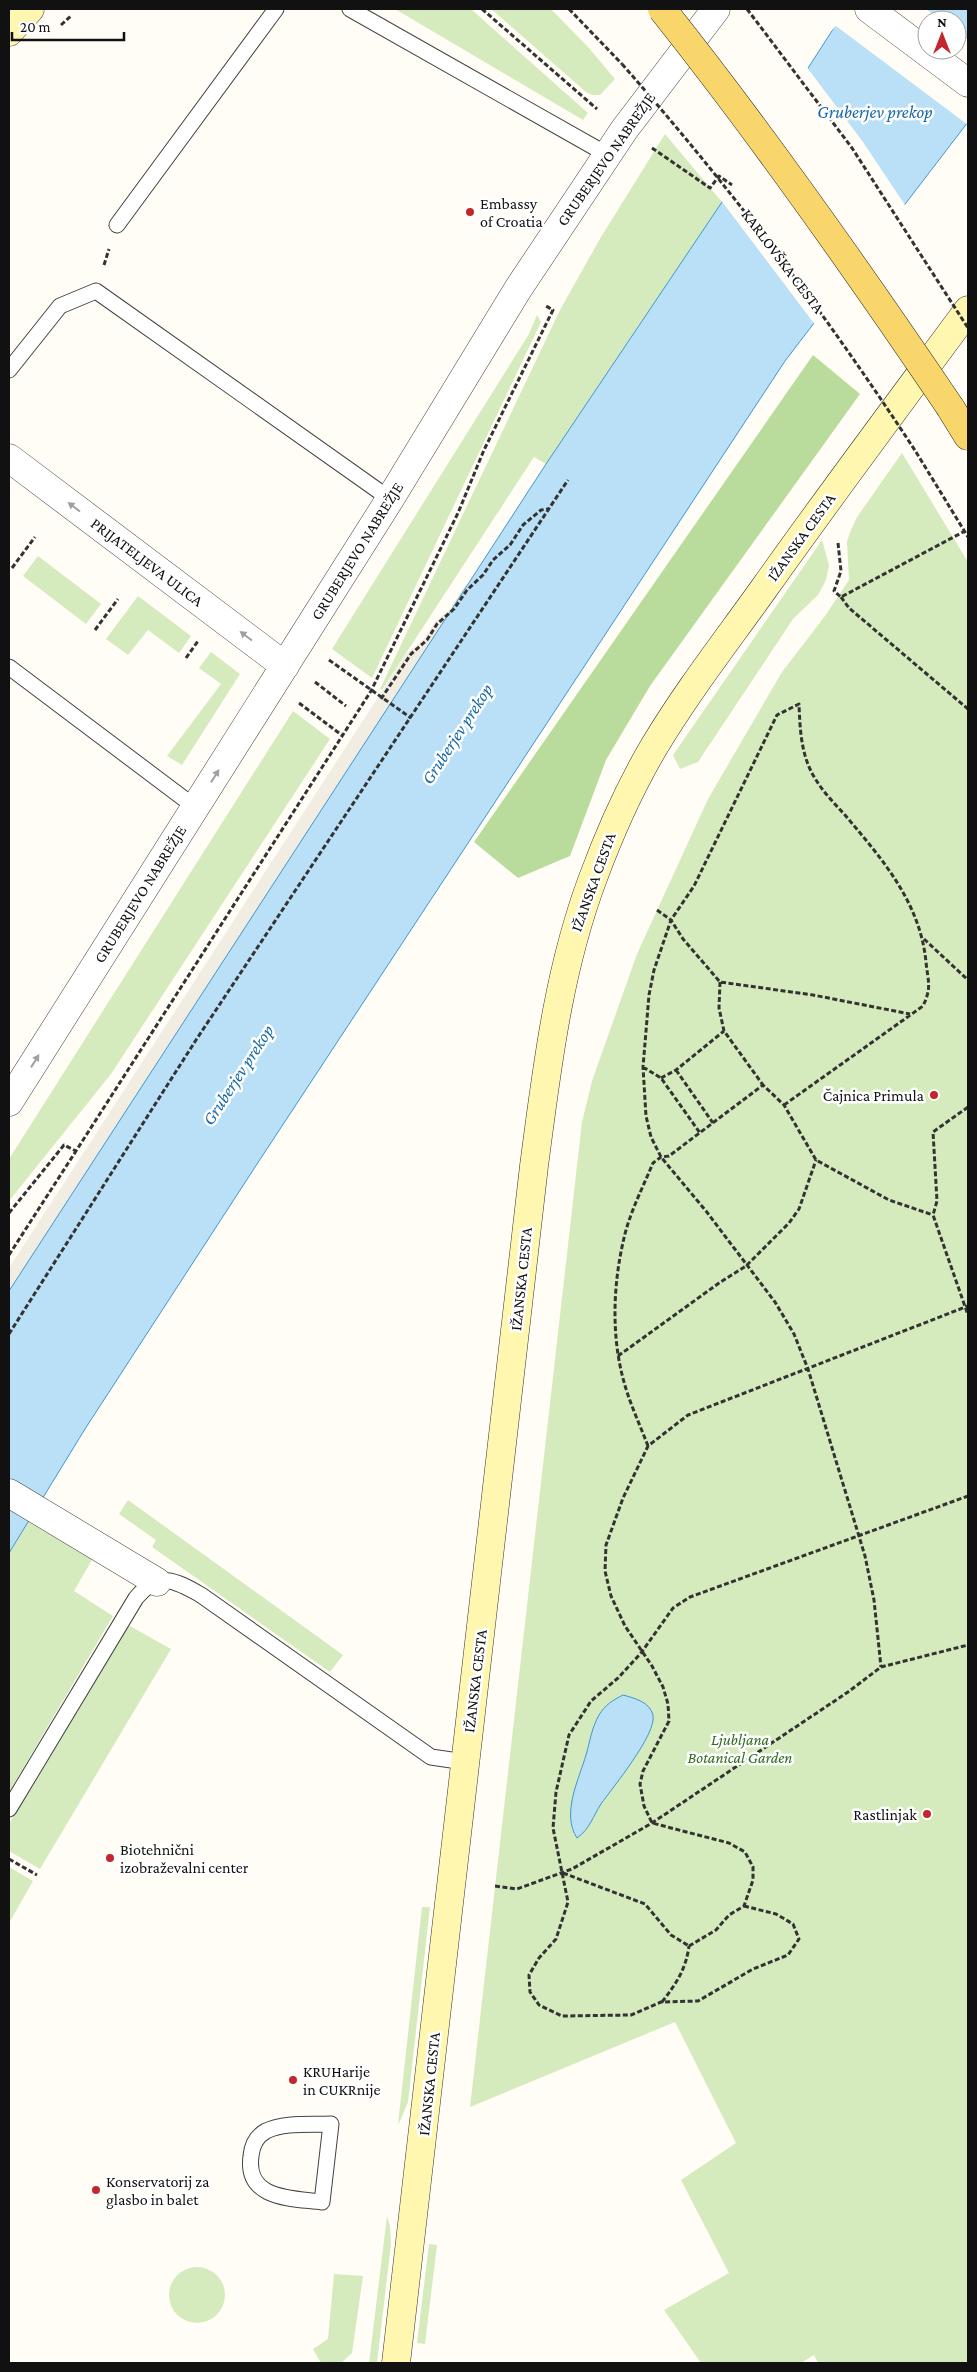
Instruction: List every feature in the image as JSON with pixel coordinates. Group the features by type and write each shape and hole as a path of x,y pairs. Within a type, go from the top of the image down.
{"main road":[{"path":"9,32 30,9"},
{"path":"662,9 728,92 782,166 892,322 968,436"},
{"name":"IŽANSKA CESTA","path":"396,2363 551,1036 572,939 592,879 614,824 641,769 687,696 818,513 968,310"}],"street":[{"name":"GRUBERJEVO NABREŽJE","path":"9,1102 195,807 296,671 390,499 518,289 608,154 716,9"},
{"path":"869,9 968,83"},
{"name":"PRIJATELJEVA ULICA","path":"9,458 296,671"},
{"path":"9,1493 95,1542 157,1582"}],"lane":[{"path":"117,225 276,9"},
{"path":"350,9 608,154"},
{"path":"9,370 60,306 96,291 390,499"},
{"path":"9,667 195,807"},
{"path":"9,1809 121,1621 143,1589 165,1580 179,1583 201,1595 430,1757 465,1762"},
{"path":"331,2124 322,2202 276,2195 260,2188 255,2181 250,2165 253,2145 259,2136 268,2130 280,2127 331,2124"}],"path":[{"path":"482,9 598,110"},
{"name":"KARLOVŠKA CESTA","path":"569,9 622,64 680,131 754,222 836,332 916,452 968,536"},
{"path":"748,9 852,148 968,328"},
{"path":"648,145 710,188 719,176 732,185"},
{"path":"96,291 117,225"},
{"path":"9,1255 371,691 458,513 484,450 553,310 518,289"},
{"path":"9,1334 196,1040 568,480"},
{"path":"381,699 411,654 428,640 438,624 454,609 466,590 484,575 494,560 510,545 523,525 541,510 549,508"},
{"path":"841,597 965,531"},
{"path":"12,568 35,536"},
{"path":"834,591 849,608 968,709"},
{"path":"95,630 118,599"},
{"path":"186,658 202,637"},
{"path":"322,655 381,699 411,718"},
{"path":"296,671 346,706"},
{"path":"294,699 343,736"},
{"path":"784,1106 923,1006 930,992 924,939 902,889 891,872 816,781 807,763 800,735 799,704 777,715 694,886 671,920 652,978 643,1067 646,1116 651,1137 661,1157 706,1211 775,1302 794,1334 808,1369 859,1535 874,1600 881,1668"},
{"path":"657,910 671,920 683,939 720,982 813,995 911,1014"},
{"path":"924,939 968,980"},
{"path":"720,982 719,1008 724,1031 763,1086 784,1106 816,1160 889,1200 933,1215"},
{"path":"661,1078 676,1070 724,1031"},
{"path":"643,1067 661,1078 700,1133"},
{"path":"676,1070 714,1123"},
{"path":"648,1446 624,1383 618,1356 615,1318 618,1274 624,1237 653,1163 661,1157 669,1156 763,1086"},
{"path":"968,1107 934,1132 937,1201 933,1215 967,1306 968,1315"},
{"path":"9,1213 64,1145 76,1151"},
{"path":"618,1356 719,1283 746,1266 789,1223 799,1209 816,1160"},
{"path":"652,1823 644,1806 640,1784 643,1771 669,1721 668,1704 652,1666 625,1626 611,1596 604,1571 606,1545 623,1498 648,1446 688,1415 967,1306"},
{"path":"744,1906 776,1914 793,1924 799,1938 788,1955 752,1969 698,2002 661,2002 631,2015 562,2016 539,2005 530,1992 529,1975 539,1958 556,1939 568,1902 553,1828 556,1792 569,1735 591,1701 618,1678 641,1652 673,1608 690,1597 968,1496"},
{"path":"495,1886 517,1889 572,1869 652,1823 881,1668 968,1645"},
{"path":"652,1823 729,1843 745,1852 752,1867 753,1880 744,1906 729,1915 716,1930 689,1946"},
{"path":"9,1859 37,1875"},
{"path":"562,1873 645,1904 671,1935 689,1946"},
{"path":"661,2002 678,1980 687,1961 689,1946"}],"green space":[{"path":"395,9 471,9 588,113 583,120"},
{"path":"491,9 551,9 588,47 615,79 600,95 592,95 586,92"},
{"path":"665,134 722,202 546,464 534,457 382,690 380,689 560,310 601,237"},
{"path":"537,315 541,322 372,678 332,649 529,334"},
{"path":"813,355 860,394 650,686 606,760 570,856 518,878 474,842"},
{"name":"Ljubljana Botanical Garden","path":"902,453 968,562 968,2363 818,2363 814,2355 801,2363 701,2363 664,2310 729,2273 681,2180 736,2143 675,2022 470,2107 582,1122 592,1081 637,954 708,799 782,672 825,616 849,580 847,541 851,530 857,517"},
{"path":"822,540 829,565 826,580 818,595 793,619 698,762 680,769 673,755"},
{"path":"38,556 101,604 86,624 23,576"},
{"path":"138,596 191,636 179,653 148,630 128,655 106,639"},
{"path":"211,652 240,674 182,765 167,756 221,684 199,668"},
{"path":"293,711 330,739 111,1074 9,1201 9,1159"},
{"path":"128,1500 343,1655 330,1672 152,1547 156,1540 119,1514"},
{"path":"31,1517 93,1558 74,1591 113,1616 9,1792 9,1553"},
{"path":"128,1625 171,1649 40,1869 9,1851 9,1824"},
{"path":"9,1867 33,1881 9,1923"},
{"path":"422,1907 430,1907 408,2102 398,2124"},
{"path":"387,2216 390,2226 391,2244 377,2363 369,2363"},
{"path":"429,2244 437,2245 425,2344 417,2343"},
{"path":"197,2267 217,2275 225,2295 217,2315 197,2323 177,2315 169,2295 177,2275"},
{"path":"334,2274 363,2276 352,2353 341,2363 321,2363 313,2349 328,2339"}],"shaded area":[{"path":"480,574 9,1353 9,1268 406,654 424,639 434,623 451,608 463,588"}],"water":[{"name":"Gruberjev prekop","path":"846,9 968,9 968,122 785,361 259,1161 85,1429 9,1553 9,1291 546,464 722,202"},
{"path":"623,1695 641,1701 649,1707 653,1715 652,1724 648,1735 633,1760 601,1804 588,1826 577,1838 573,1829 571,1808 593,1729 604,1708"}],"pier":[{"path":"843,9 926,9 927,10 917,10 917,60 967,60 968,40 968,125 836,26 831,31 829,30"},
{"path":"806,66 863,142 907,208 816,326 720,199"}],"place":[{"name":"Embassy of Croatia","path":"470,212"},
{"name":"Čajnica Primula","path":"934,1095"},
{"name":"Rastlinjak","path":"927,1814"},
{"name":"Biotehnični izobraževalni center","path":"110,1858"},
{"name":"KRUHarije in CUKRnije","path":"293,2080"},
{"name":"Konservatorij za glasbo in balet","path":"96,2190"}]}
